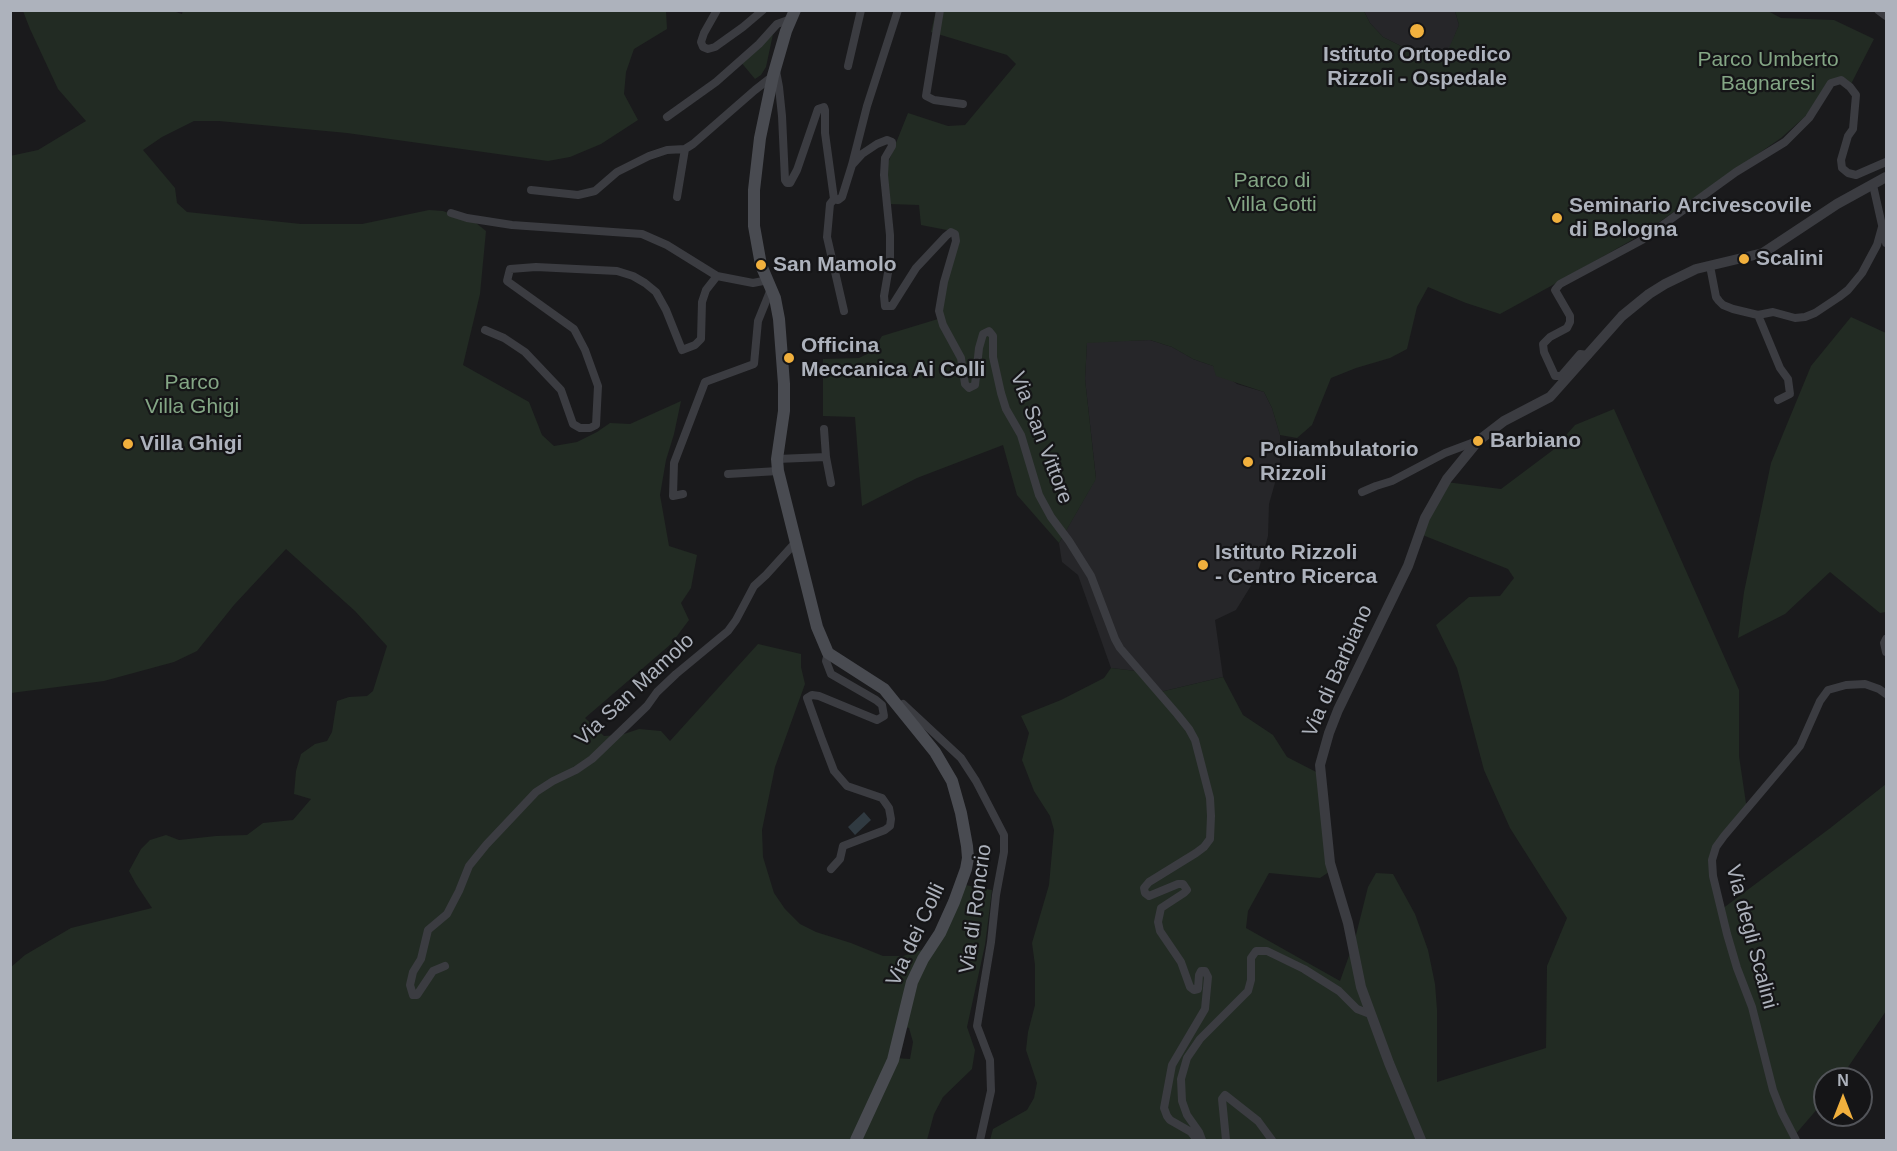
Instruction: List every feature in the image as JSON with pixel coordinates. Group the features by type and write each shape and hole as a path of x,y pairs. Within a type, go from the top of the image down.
{"main road":[{"path":"793,15 774,72 760,138 754,189 754,226 761,265 776,298 779,319 784,411 778,465 795,543 820,637 828,653 884,689"},
{"name":"Via dei Colli","path":"856,1140 893,1059 912,982 923,959 940,933 954,902 968,858 952,781 935,752 884,689"}],"street":[{"path":"717,10 701,42 703,47 708,49 715,47 763,10"},
{"path":"848,66 861,10"},
{"path":"844,311 827,237 830,204 842,197 867,106 898,10"},
{"path":"940,10 926,96 934,100 963,104"},
{"path":"1878,10 1887,16"},
{"path":"667,117 716,82 759,44 777,24 793,15"},
{"path":"774,72 781,106 785,180 790,183 797,170 818,109 824,107 834,200"},
{"path":"531,190 578,195 595,191 616,172 649,156 667,150 685,148 693,144 774,72"},
{"path":"1588,355 1580,354 1561,376 1554,376 1543,344 1550,337 1568,328 1570,316 1554,290 1560,284 1642,240 1736,172 1785,142 1809,118 1831,83 1841,80 1856,95 1853,129 1848,136 1841,160 1842,168 1856,175 1887,162"},
{"name":"Via San Vittore","path":"852,165 862,154 877,144 887,140 892,142 885,158 884,175 890,235 890,261 884,296 885,306 892,306 916,268 946,236 951,232 955,234 956,241 944,282 939,311 943,326 961,358 965,384 969,388 975,385 979,348 983,334 989,331 993,336 993,357 1001,393 1006,409 1021,435 1039,495 1091,576 1120,648 1177,714 1195,740 1210,798 1210,839 1196,854 1149,882 1144,888 1145,893 1149,896 1183,884 1187,890 1161,908 1158,922 1160,931 1181,962 1190,987 1194,990 1198,989 1201,971 1205,971 1208,977 1205,1009 1172,1065 1164,1108 1170,1120 1191,1132 1197,1140"},
{"path":"677,197 685,148"},
{"name":"Via di Barbiano","path":"1421,1140 1370,1014 1359,978 1348,923 1330,863 1320,765 1338,710 1408,566 1425,518 1447,478 1478,441 1504,421 1550,397 1622,316 1649,294 1688,272 1763,253 1837,204 1887,177"},
{"path":"1873,185 1887,243"},
{"path":"451,213 467,218 512,225 642,234 667,245 717,276 770,285 758,321 754,364 705,382 674,463 673,496 683,494"},
{"path":"1710,266 1716,297 1724,306 1758,315 1773,312 1796,318 1805,317 1815,313 1848,290 1862,273 1877,245 1882,227"},
{"path":"485,330 504,338 525,352 561,390 573,424 580,428 590,428 596,425 598,386 585,350 574,329 507,281 510,269 536,267 617,271 633,276 656,292 682,350 695,345 701,339 702,302 706,290 717,276"},
{"path":"1758,315 1780,368 1788,379 1790,394 1778,400"},
{"path":"824,429 831,483"},
{"name":"Via di Barbiano","path":"1362,492 1392,481 1445,453 1478,441"},
{"path":"728,474 826,457"},
{"name":"Via San Mamolo","path":"445,966 433,971 417,995 413,996 410,985 413,972 421,959 428,930 447,914 469,866 536,792 592,759 676,674 728,632 754,586 795,543"},
{"path":"1887,639 1884,643 1887,652"},
{"path":"828,653 826,661 831,674 876,700 882,705 884,716 878,720 812,695 807,698 809,706 834,771 848,786 882,798 889,808 891,819 890,826 885,830 843,846 840,859 831,869"},
{"name":"Via degli Scalini","path":"1796,1140 1773,1090 1752,1007 1727,934 1713,876 1712,860 1716,847 1724,836 1800,746 1820,701 1828,690 1864,684 1887,694"},
{"name":"Via di Roncrio","path":"884,689 961,758 1004,835 1004,852 977,1026 990,1060 991,1090 980,1140"},
{"path":"1202,1140 1187,1115 1182,1101 1181,1079 1186,1058 1200,1039 1248,991 1251,980 1251,958 1256,951 1267,951 1305,969 1339,991 1358,1009 1370,1014"},
{"path":"1226,1140 1222,1099 1225,1095 1258,1121 1272,1140"}],"shaded area":[{"name":"Istituto Ortopedico Rizzoli - Ospedale","path":"1364,11 1455,11 1459,25 1449,50 1417,49 1401,46 1383,37 1370,23"},
{"path":"1150,340 1172,347 1193,359 1213,366 1237,384 1264,392 1272,408 1280,435 1280,465 1269,504 1268,536 1257,576 1236,610 1215,620 1223,677 1156,693 1136,671 1111,668 1078,575 1062,562 1059,543 1096,478 1085,379 1087,342"},
{"path":"864,812 871,820 855,835 848,827"}],"green space":[{"name":"Parco Villa Ghigi","path":"170,10 182,14 183,10 666,11 667,29 634,49 626,72 624,94 638,120 601,144 570,157 548,161 347,133 219,121 194,121 162,137 143,150 175,188 177,203 187,212 301,224 362,224 429,210 443,211 476,223 486,231 480,294 463,365 529,402 542,435 554,446 577,442 610,423 630,424 681,401 660,495 669,546 697,555 691,588 681,603 689,620 671,644 585,718 604,736 621,735 639,729 661,731 670,741 758,644 801,654 805,684 775,767 762,830 763,857 774,893 785,909 800,924 816,932 883,956 903,956 928,948 960,884 992,890 985,945 967,1027 975,1050 972,1069 943,1097 934,1114 927,1140 11,1140 11,967 25,955 71,928 152,908 129,871 141,849 150,840 166,835 179,840 247,835 263,823 293,820 311,799 294,794 296,771 301,754 315,744 327,741 332,732 337,701 349,697 367,696 373,691 387,646 355,611 286,549 234,605 197,651 174,662 104,681 11,693 10,156 38,150 86,121 58,89 23,11","holes":["904,1027 909,1028 913,1042 910,1059 895,1058"]},
{"name":"Parco di Villa Gotti","path":"1766,10 1781,18 1834,20 1874,39 1851,84 1841,77 1808,114 1781,138 1639,236 1500,314 1428,287 1417,307 1407,349 1390,358 1331,378 1312,425 1297,438 1280,435 1272,408 1264,392 1216,376 1213,366 1193,359 1172,347 1150,340 1087,343 1085,379 1096,479 1059,543 1017,495 1003,445 917,478 862,506 855,417 823,416 823,359 859,358 873,351 882,336 938,319 957,232 921,225 919,205 889,204 888,163 908,113 948,126 965,125 1016,64 1007,55 931,32 936,11 1364,11 1370,23 1383,37 1401,46 1448,50 1459,25 1455,11"},
{"path":"773,34 766,67 755,79 740,61"},
{"path":"1851,317 1886,333 1886,612 1880,613 1830,572 1785,614 1738,638 1744,592 1771,463 1811,366"},
{"path":"1614,409 1739,690 1739,756 1747,810 1715,848 1713,872 1722,909 1886,784 1886,1011 1848,1067 1813,1067 1813,1114 1794,1136 1796,1140 990,1140 993,1129 1027,1110 1034,1098 1037,1083 1026,1050 1035,1005 1035,965 1032,943 1049,885 1054,830 1050,816 1034,791 1022,760 1029,733 1021,716 1061,700 1104,678 1111,668 1136,671 1156,693 1223,677 1243,715 1273,735 1287,757 1322,775 1332,870 1320,878 1269,873 1248,911 1246,928 1340,981 1355,939 1368,887 1376,873 1393,874 1415,914 1428,950 1435,984 1437,1010 1437,1082 1546,1048 1547,966 1567,918 1510,828 1484,770 1457,668 1436,625 1469,597 1500,596 1514,578 1508,569 1420,534 1446,482 1501,489 1553,450 1575,425"}],"place":[{"name":"Istituto Ortopedico Rizzoli - Ospedale","path":"1417,31"},
{"name":"Seminario Arcivescovile di Bologna","path":"1557,218"},
{"name":"Scalini","path":"1744,259"},
{"name":"San Mamolo","path":"761,265"},
{"name":"Officina Meccanica Ai Colli","path":"789,358"},
{"name":"Barbiano","path":"1478,441"},
{"name":"Villa Ghigi","path":"128,444"},
{"name":"Poliambulatorio Rizzoli","path":"1248,462"},
{"name":"Istituto Rizzoli - Centro Ricerca","path":"1203,565"}],"park label":[{"name":"Parco Umberto Bagnaresi","path":"1768,72"}]}
